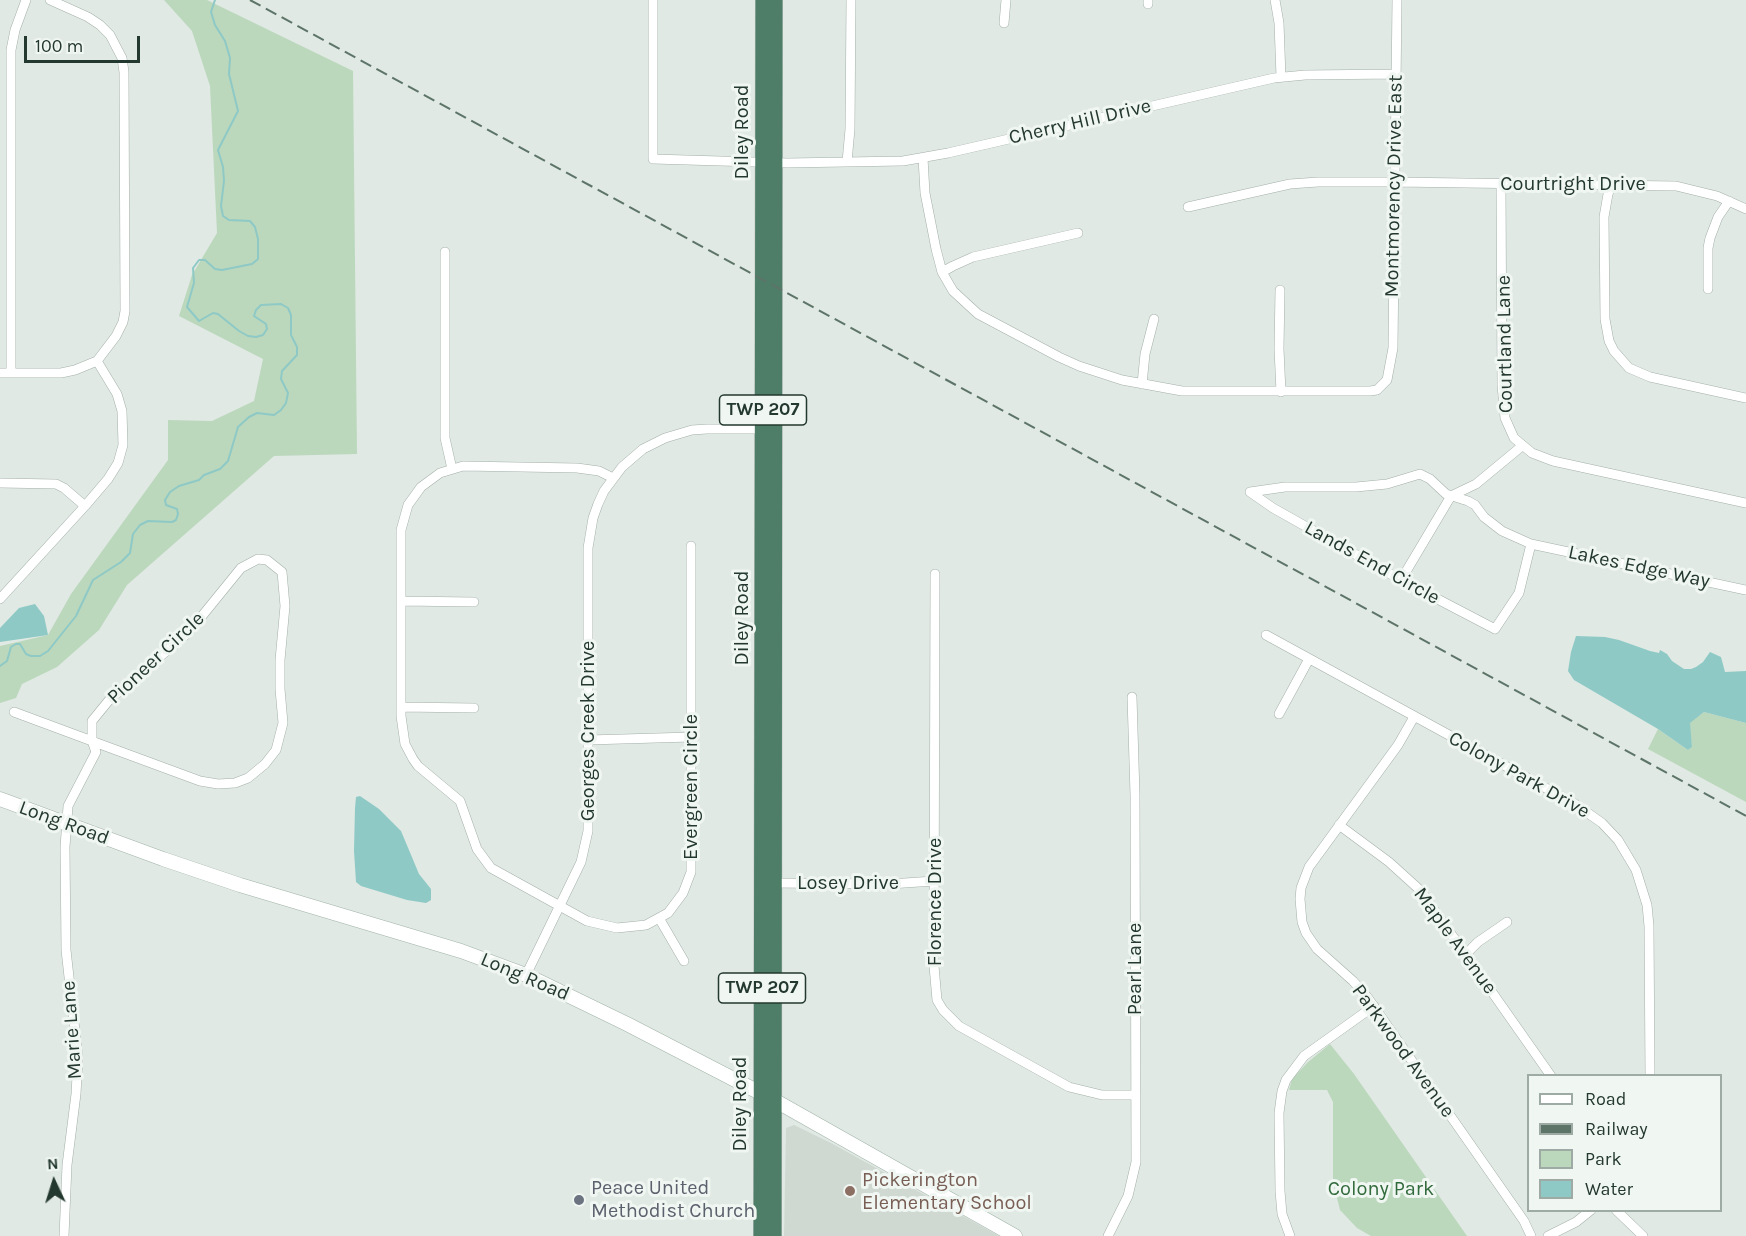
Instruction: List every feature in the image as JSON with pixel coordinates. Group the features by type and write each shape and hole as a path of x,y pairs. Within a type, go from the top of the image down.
{"highway":[{"name":"Diley Road","path":"763,0 769,161"},
{"name":"Diley Road","path":"774,1236 768,1097 768,883 769,161 775,0"},
{"name":"Diley Road","path":"761,1236 768,1097"}],"main road":[{"name":"Long Road","path":"0,799 229,881 461,951 526,975 768,1097 1015,1236"}],"street":[{"path":"11,373 11,50 15,30 26,0"},
{"path":"0,373 61,373 97,361 116,336 123,322 125,311 124,72 122,58 110,35 100,25 50,0"},
{"name":"Cherry Hill Drive","path":"653,0 653,159 847,162 922,159 1249,82 1281,77 1396,75"},
{"path":"847,162 850,129 851,0"},
{"path":"1004,23 1006,0"},
{"path":"1275,0 1279,23 1281,77"},
{"name":"Montmorency Drive East","path":"1281,392 1370,392 1384,385 1389,371 1393,348 1397,0"},
{"path":"922,159 925,193 936,249 942,272 953,291 978,314 1079,366 1142,384 1182,391 1281,392 1280,290"},
{"name":"Courtright Drive","path":"1188,207 1290,184 1395,182 1676,186 1698,190 1746,210"},
{"name":"Courtland Lane","path":"1501,184 1503,407 1509,428 1522,446"},
{"path":"1612,184 1604,217 1605,319 1609,341 1614,351 1629,368 1650,377 1746,398"},
{"path":"1708,289 1710,238 1718,218 1729,201"},
{"path":"942,272 973,257 1078,234"},
{"path":"445,252 445,438 452,469"},
{"path":"1142,384 1154,319"},
{"path":"0,599 85,506 118,463 123,444 122,411 117,394 97,361"},
{"path":"613,478 643,449 665,438 692,430 769,429"},
{"path":"1401,580 1451,496 1476,484 1522,446 1532,453 1553,461 1746,503"},
{"name":"Evergreen Circle","path":"613,478 599,471 577,468 473,466 452,469 440,473 421,487 404,517 401,530 401,707 405,744 418,766 460,801 477,849 492,868 587,921 617,928 645,925 668,914 683,893 691,872 691,546"},
{"name":"Lakes Edge Way","path":"1250,492 1284,487 1356,487 1388,484 1420,474 1451,496 1468,501 1492,524 1531,544 1746,590"},
{"name":"Georges Creek Drive","path":"526,975 581,862 588,831 588,548 591,526 598,504 613,478"},
{"path":"0,483 56,484 85,506"},
{"name":"Lands End Circle","path":"1250,492 1273,508 1401,580 1495,629 1519,593 1531,544"},
{"name":"Pioneer Circle","path":"67,824 69,806 96,752 92,741 92,721 110,699 189,632 238,571 248,563 258,558 267,560 282,572 285,606 280,689 283,723 278,745 265,764 248,778 235,783 218,784 200,781 92,741"},
{"name":"Florence Drive","path":"935,574 934,881 937,1000 950,1019 974,1035 1069,1087 1102,1095 1136,1095"},
{"path":"401,602 474,602"},
{"name":"Colony Park Drive","path":"1266,635 1575,804 1602,823 1626,850 1636,870 1647,905 1650,1074"},
{"path":"1279,714 1309,659"},
{"name":"Pearl Lane","path":"1108,1236 1132,1185 1136,1162 1135,807 1131,697"},
{"path":"401,707 474,708"},
{"path":"14,712 92,741"},
{"name":"Parkwood Avenue","path":"1414,717 1398,745 1315,857 1304,877 1300,899 1302,922 1306,933 1317,949 1353,981 1374,1006 1524,1221 1531,1236"},
{"path":"588,740 691,737"},
{"name":"Marie Lane","path":"64,1236 67,1166 78,1058 65,927 67,824"},
{"name":"Maple Avenue","path":"1339,825 1389,862 1414,884 1435,909 1550,1074"},
{"name":"Losey Drive","path":"768,883 890,884 934,881"},
{"path":"658,918 684,961"},
{"path":"1466,954 1478,942 1507,922"},
{"path":"1290,1236 1282,1214 1280,1191 1279,1113 1286,1080 1304,1056 1374,1006"},
{"path":"1548,1236 1576,1222 1588,1212"},
{"path":"1618,1212 1643,1236"}],"shaded area":[{"name":"Pickerington Elementary School","path":"794,1125 999,1236 784,1236 786,1128"}],"green space":[{"path":"164,0 207,0 353,71 357,454 274,456 127,585 99,630 57,667 22,684 16,698 0,703 0,646 48,635 71,594 168,460 168,420 212,421 254,401 263,359 179,316 192,275 217,233 210,86 192,31"},
{"path":"1704,712 1746,723 1746,802 1648,749 1658,729 1688,750 1692,747 1689,723"},
{"name":"Colony Park","path":"1330,1044 1354,1074 1467,1236 1371,1236 1357,1228 1340,1210 1333,1182 1333,1102 1327,1090 1289,1090 1292,1079"}],"water":[{"path":"35,604 44,616 48,635 0,642 0,628 19,608"},
{"path":"1576,636 1605,637 1650,651 1659,653 1660,650 1684,669 1696,667 1710,652 1721,657 1725,672 1746,671 1746,723 1704,712 1690,723 1692,747 1688,750 1658,729 1574,680 1568,671"},
{"path":"360,796 379,809 401,831 419,874 431,889 431,900 426,903 407,900 361,886 356,882 355,808 356,797"}],"waterway":[{"path":"0,666 7,661 11,647 16,644 20,644 26,654 31,656 40,656 48,651 76,616 93,580 121,562 130,553 133,534 140,525 148,521 172,522 176,520 177,509 166,505 165,500 170,492 220,469 228,461 238,427 257,413 274,415 286,403 288,393 281,379 282,371 297,355 297,347 291,335 291,315 288,308 281,304 261,305 254,316 266,324 267,329 263,335 256,337 239,331 218,314 213,313 199,321 187,307 194,283 193,268 199,260 205,260 215,269 222,270 252,264 258,259 258,239 255,227 250,221 229,220 223,216 221,206 224,181 218,150 238,111 229,74 230,58 225,41 215,25 211,12 215,0"}],"railway":[{"path":"250,0 1746,816"}],"place":[{"name":"Pickerington Elementary School","path":"850,1191"},
{"name":"Peace United Methodist Church","path":"579,1200"}]}
